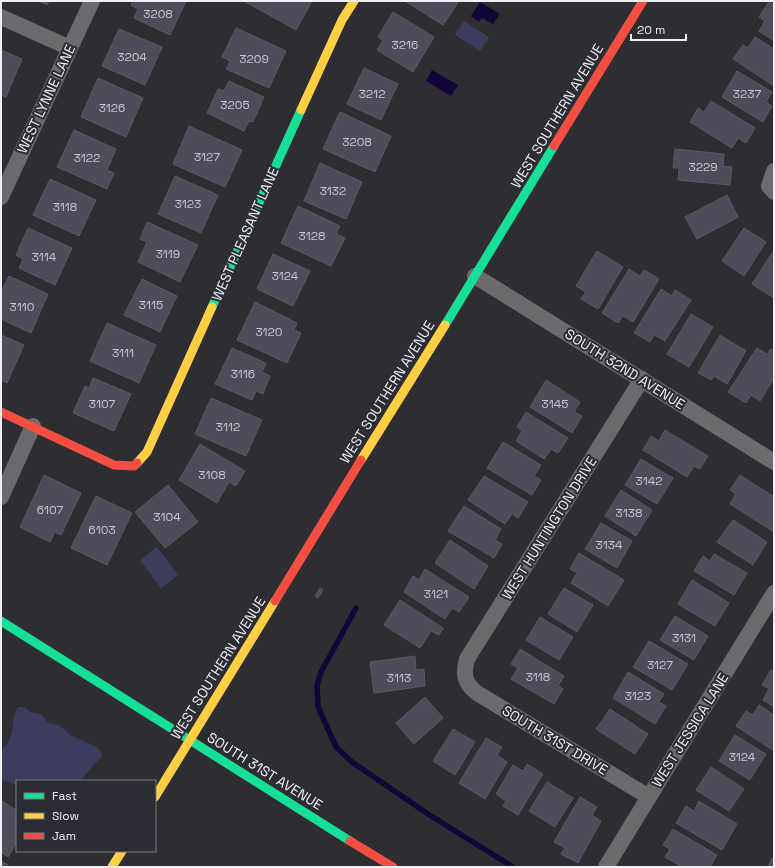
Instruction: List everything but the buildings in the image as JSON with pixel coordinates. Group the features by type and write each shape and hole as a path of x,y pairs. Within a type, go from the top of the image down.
{"street":[{"name":"WEST LYNNE LANE","path":"1,197 92,1"},
{"name":"WEST PLEASANT LANE","path":"33,426 114,464 134,466 147,452 285,144 342,20 354,1"},
{"name":"WEST SOUTHERN AVENUE","path":"156,795 643,1"},
{"path":"1,17 70,48"},
{"path":"771,189 774,171"},
{"name":"SOUTH 32ND AVENUE","path":"475,276 774,462"},
{"name":"WEST HUNTINGTON DRIVE","path":"465,680 464,670 467,658 642,379"},
{"path":"1,412 33,426 1,497"},
{"name":"WEST JESSICA LANE","path":"606,867 774,593"},
{"name":"SOUTH 31ST AVENUE","path":"1,621 190,742 393,867"},
{"name":"SOUTH 31ST DRIVE","path":"465,680 477,693 649,797"},
{"path":"112,867 121,852"}],"shaded area":[{"path":"480,2 500,14 493,24 482,18 479,22 471,16"},
{"path":"464,21 489,37 480,51 455,35"},
{"path":"432,70 458,85 451,96 426,81"},
{"path":"157,547 178,575 161,588 140,560"},
{"path":"19,707 24,707 30,712 41,714 48,723 60,726 72,736 95,746 102,753 102,756 81,780 16,780 16,785 1,780 1,750 10,739 16,711"}],"waterway":[{"path":"356,608 321,672 317,685 318,707 336,747 352,762 428,814 513,867"}],"traffic: fast":[{"path":"212,307 301,110"},
{"path":"445,325 554,146"},
{"path":"1,621 350,841"}],"traffic: slow":[{"path":"301,110 342,20 354,1"},
{"path":"137,463 147,452 212,307"},
{"path":"361,460 445,325"},
{"path":"156,795 275,601"},
{"path":"112,867 121,852"}],"traffic: jam":[{"path":"554,146 643,1"},
{"path":"1,412 114,465 134,466 137,463"},
{"path":"275,601 361,460"},
{"path":"350,841 393,867"}]}
